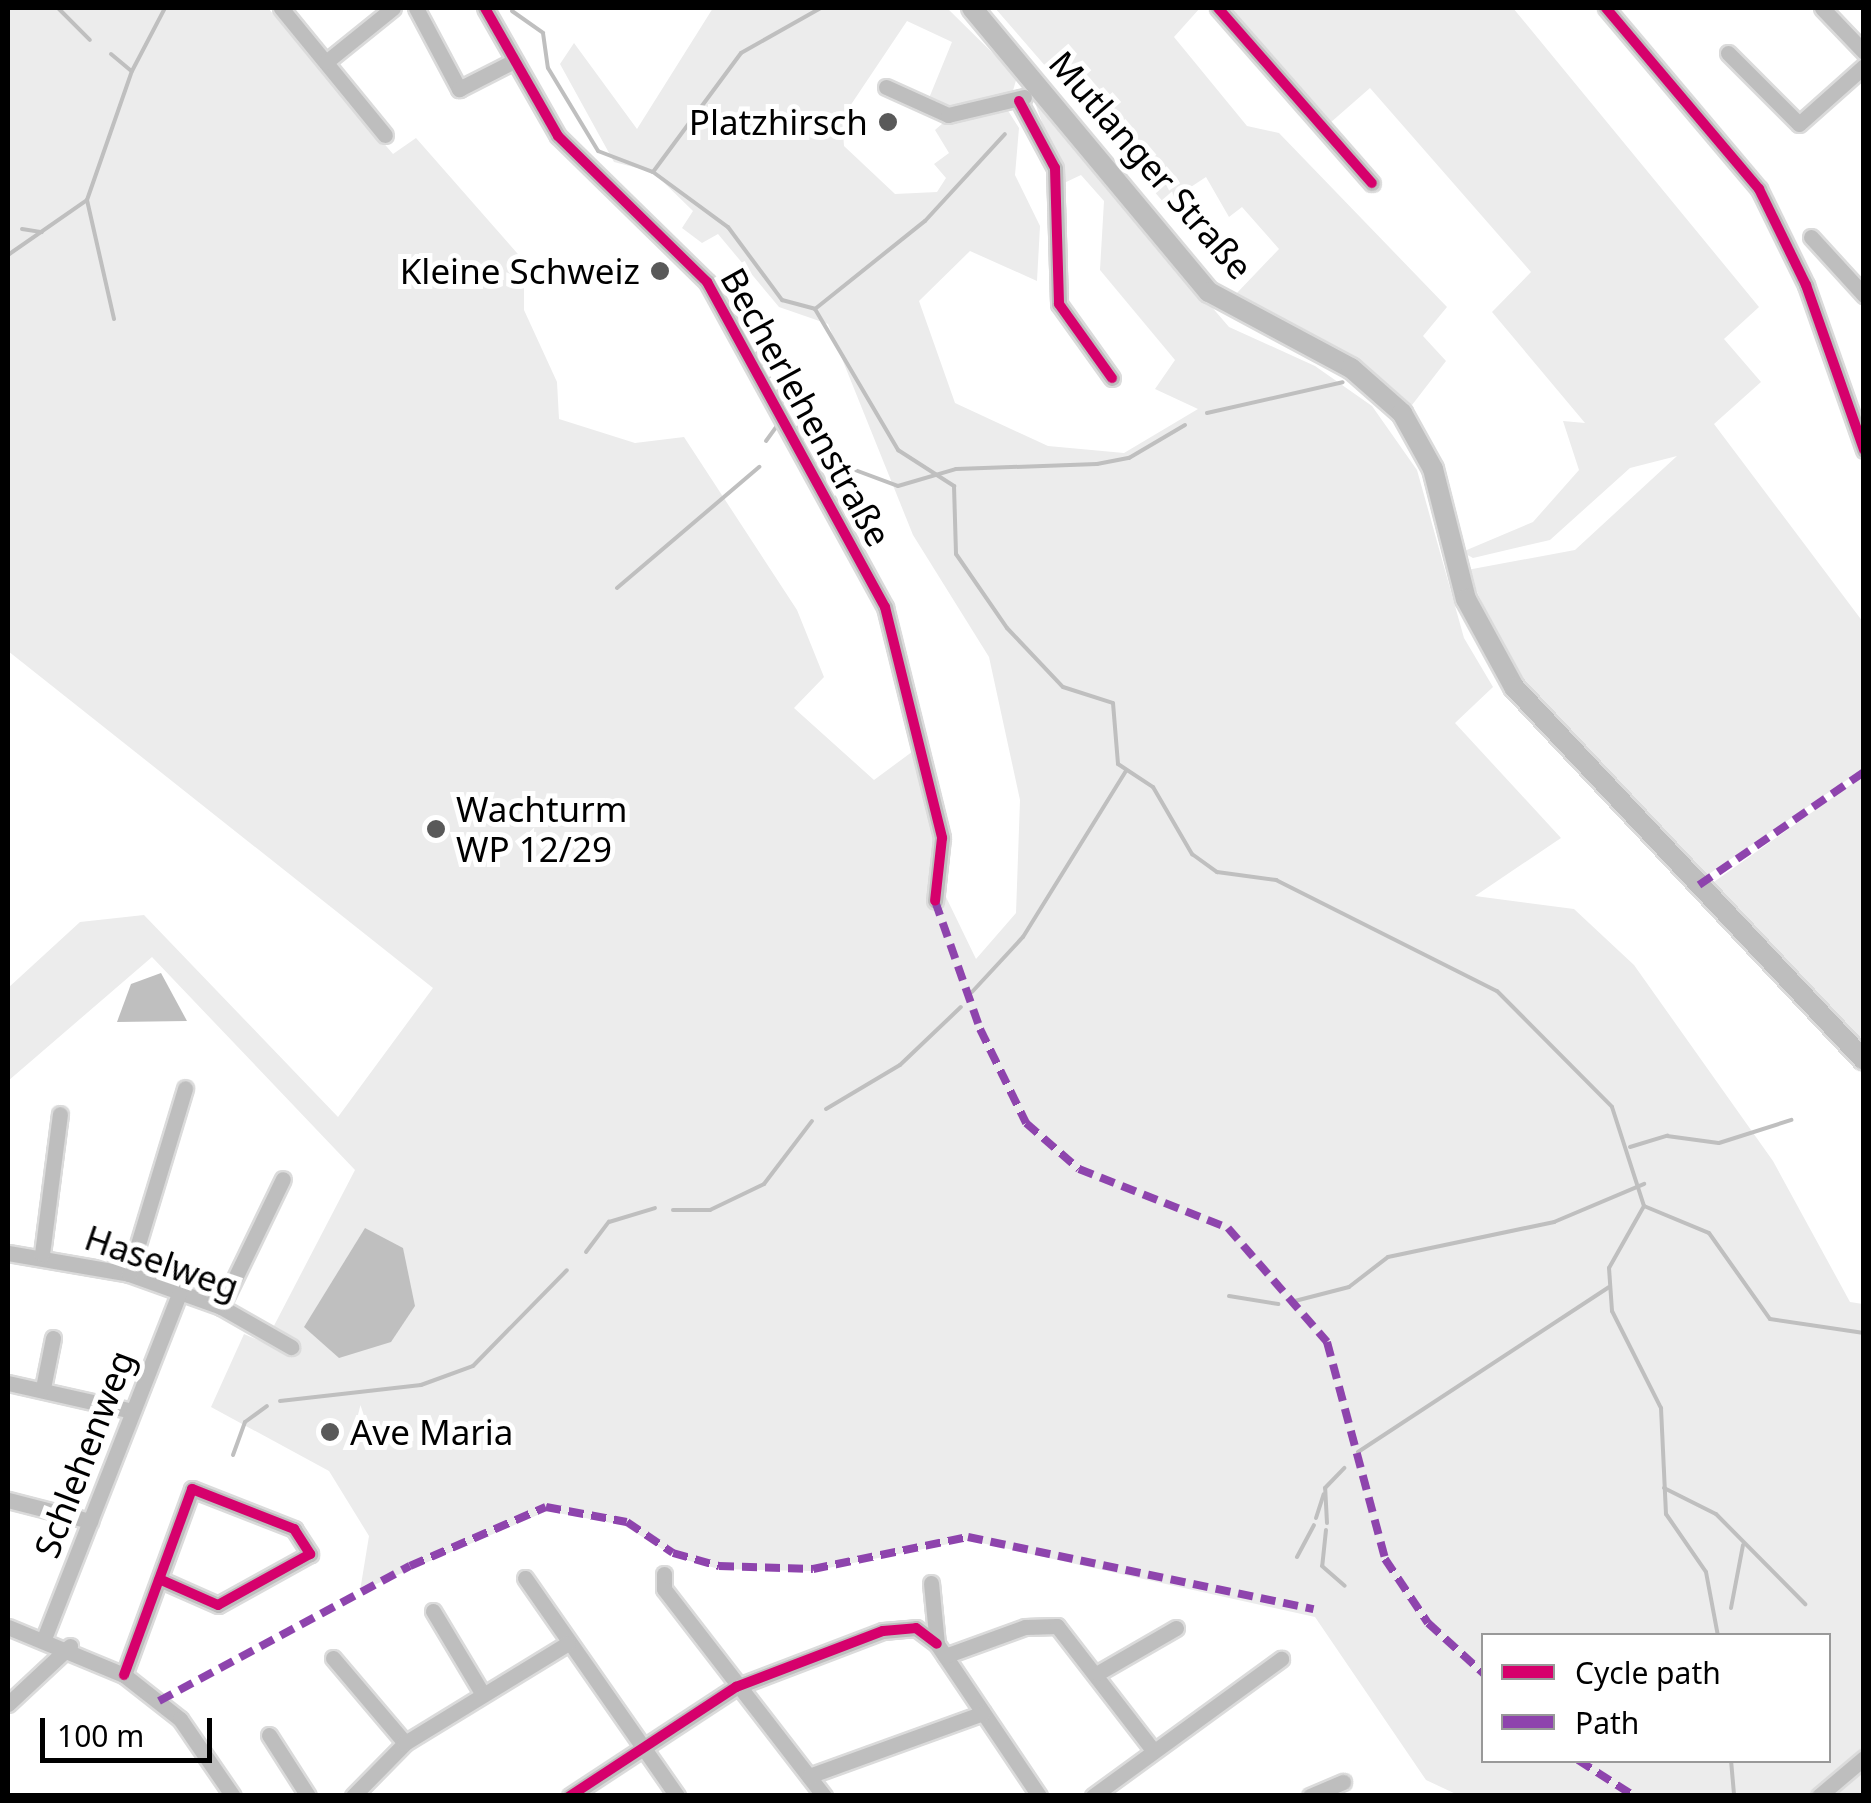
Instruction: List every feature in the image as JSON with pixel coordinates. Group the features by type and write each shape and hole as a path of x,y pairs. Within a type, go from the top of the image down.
{"main road":[{"name":"Mutlanger Straße","path":"972,8 1209,292 1244,318 1351,368 1402,413 1432,469 1478,628 1550,728 1864,1060"}],"street":[{"path":"281,8 385,136"},
{"path":"326,62 393,8"},
{"path":"416,8 459,89 510,63"},
{"name":"Becherlehenstraße","path":"485,8 510,63 584,166 708,282 884,607 942,838 935,902"},
{"path":"1218,8 1372,182"},
{"path":"1606,8 1759,189 1806,285 1864,450"},
{"path":"1822,8 1864,52"},
{"path":"1728,52 1799,124 1864,66"},
{"path":"886,87 948,115 1019,100 1038,85"},
{"path":"1019,100 1055,168 1059,304 1112,378"},
{"path":"1811,236 1864,295"},
{"path":"129,1274 185,1088"},
{"path":"42,1254 60,1114"},
{"path":"221,1307 283,1179"},
{"name":"Haselweg","path":"8,1253 42,1254 129,1274 221,1307 291,1346"},
{"name":"Schlehenweg","path":"44,1636 180,1294"},
{"path":"43,1388 53,1338"},
{"path":"8,1383 132,1411"},
{"path":"124,1675 192,1489 294,1529 310,1554 218,1605 159,1580"},
{"path":"8,1500 90,1521"},
{"path":"664,1574 664,1588 736,1687 824,1796"},
{"path":"525,1578 637,1745 677,1796"},
{"path":"930,1583 941,1650"},
{"path":"432,1610 482,1693"},
{"path":"941,1650 1043,1623 1069,1632 1153,1750"},
{"path":"14,1628 70,1646 124,1675 180,1719 233,1796"},
{"path":"570,1796 637,1745 736,1687 883,1631 916,1628 941,1650 1039,1796"},
{"path":"1098,1673 1176,1628"},
{"path":"353,1796 405,1743 568,1642"},
{"path":"8,1704 70,1646"},
{"path":"333,1658 405,1743"},
{"path":"1093,1796 1281,1659"},
{"path":"809,1776 983,1713"},
{"path":"268,1735 308,1796"},
{"path":"1819,1796 1864,1758"},
{"path":"1310,1796 1343,1782"}],"shaded area":[{"path":"8,8 268,8 393,154 416,138 524,261 524,310 557,382 559,419 635,443 684,437 797,610 824,677 794,708 874,780 924,743 951,835 946,897 976,959 1016,913 1020,800 989,657 913,535 828,324 779,307 718,234 702,243 682,228 693,211 653,172 614,162 560,64 574,43 637,129 713,8 947,8 1017,77 1012,94 958,112 927,103 952,42 907,21 842,118 844,146 895,194 937,192 946,178 934,164 949,153 935,130 951,116 1007,109 1019,128 1015,175 1040,226 1037,281 970,251 919,301 955,403 1048,446 1124,453 1198,409 1155,389 1175,360 1100,270 1104,201 1081,175 1064,183 1034,100 1229,327 1315,366 1372,406 1417,470 1464,638 1493,687 1455,723 1561,838 1475,896 1574,909 1634,965 1773,1161 1850,1302 1863,1304 1863,1795 1458,1795 1426,1780 1315,1617 968,1540 813,1571 719,1569 675,1557 623,1525 547,1511 360,1591 369,1536 329,1471 211,1407 244,1334 265,1343 355,1170 152,957 8,1081 8,988 80,922 144,915 338,1117 433,988 8,651"},
{"path":"995,8 1200,8 1174,37 1247,126 1279,133 1447,307 1423,336 1446,361 1412,405 1358,359 1235,295 1279,249 1242,207 1229,217 1206,177 1165,204"},
{"path":"1225,8 1513,8 1759,307 1724,339 1761,382 1714,424 1863,622 1863,769 1703,878 1518,681 1467,570 1575,550 1677,456 1630,468 1550,540 1473,558 1462,552 1533,522 1579,470 1563,421 1585,423 1492,312 1531,272 1370,88 1330,123"},
{"path":"1863,776 1863,1048 1711,884"},
{"path":"161,973 187,1021 117,1022 131,984"},
{"path":"365,1228 403,1248 415,1306 391,1342 339,1358 304,1327"}],"waterway":[{"path":"58,8 90,40"},
{"path":"8,255 87,200 132,71 165,8"},
{"path":"653,172 741,53 821,8"},
{"path":"512,11 543,33 548,68 598,151 653,172 728,227 782,300 815,309 898,450 954,486 956,554 1007,628 1063,687 1113,703 1118,764 1153,787 1192,854 1217,872 1276,880 1497,991 1612,1107 1644,1206 1609,1268 1612,1311 1661,1408 1666,1514 1706,1572 1717,1633"},
{"path":"111,54 130,70"},
{"path":"815,309 925,221 1005,134"},
{"path":"87,200 114,319"},
{"path":"22,229 42,232"},
{"path":"1207,413 1343,382"},
{"path":"847,467 898,486 956,469 1097,464 1129,458 1185,425"},
{"path":"766,441 777,426"},
{"path":"617,588 759,467"},
{"path":"972,992 1023,937 1126,771"},
{"path":"826,1109 900,1065 961,1007"},
{"path":"1630,1147 1667,1136 1719,1143 1791,1120"},
{"path":"673,1210 710,1210 764,1184 812,1121"},
{"path":"1291,1302 1349,1287 1388,1257 1554,1222 1644,1184"},
{"path":"1644,1206 1709,1233 1770,1319 1864,1333"},
{"path":"586,1252 609,1222 655,1208"},
{"path":"280,1401 421,1385 473,1366 567,1270"},
{"path":"1358,1452 1609,1287"},
{"path":"1229,1296 1278,1304"},
{"path":"233,1455 245,1422 267,1406"},
{"path":"1327,1523 1325,1488 1344,1468"},
{"path":"1664,1488 1716,1514 1805,1604"},
{"path":"1316,1518 1324,1494"},
{"path":"1297,1557 1314,1525"},
{"path":"1326,1530 1322,1566 1345,1586"},
{"path":"1731,1608 1743,1545"},
{"path":"1731,1763 1734,1796"}],"marked path":[{"path":"1699,885 1864,772"},
{"path":"935,901 980,1029 1026,1123 1079,1169 1228,1228 1327,1342 1385,1559 1428,1623 1481,1671"},
{"path":"159,1701 410,1566 546,1507 627,1522 673,1553 719,1566 813,1569 968,1537 1314,1609"},
{"path":"1583,1763 1634,1796"}],"cycle path":[{"path":"485,8 558,136 707,282 885,607 942,838 935,901"},
{"path":"1218,8 1372,183"},
{"path":"1606,8 1759,189 1806,285 1864,450"},
{"path":"1019,101 1055,168 1059,304 1112,378"},
{"path":"124,1675 192,1489 294,1529 310,1554 218,1605 159,1579"},
{"path":"570,1796 736,1687 883,1631 916,1628 937,1644"}],"place":[{"name":"Platzhirsch","path":"888,122"},
{"name":"Kleine Schweiz","path":"660,271"},
{"name":"Wachturm WP 12/29","path":"436,829"},
{"name":"Ave Maria","path":"330,1432"}]}
